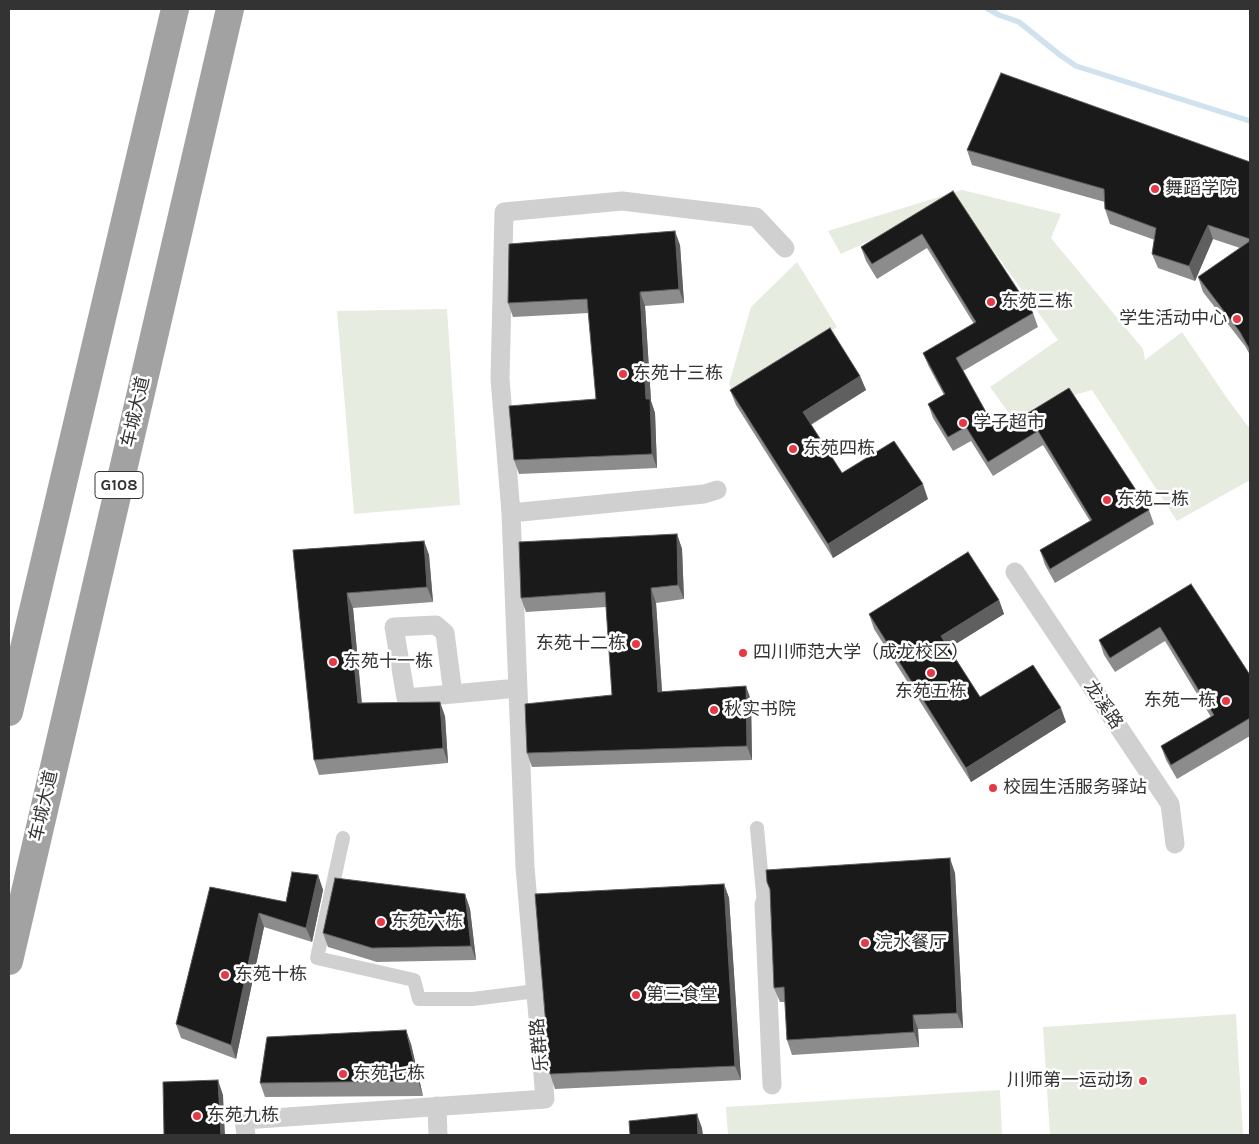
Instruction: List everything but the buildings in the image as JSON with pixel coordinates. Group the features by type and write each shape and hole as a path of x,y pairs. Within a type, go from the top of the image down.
{"highway":[{"path":"9,712 175,9"},
{"name":"车城大道","path":"9,961 230,9"}],"street":[{"name":"乐群路","path":"437,1106 545,1099 526,867 511,512 500,379 504,212 622,201 756,217 786,248"},
{"path":"511,512 704,494 717,490"},
{"name":"龙溪路","path":"1015,572 1170,804 1174,844"},
{"path":"453,694 518,688"},
{"path":"757,828 764,904 772,1085"},
{"path":"343,838 317,958 414,980 419,999 473,999 536,991"},
{"path":"246,1135 244,1120 437,1106 438,1135"}],"shaded area":[{"path":"962,190 1061,214 1051,238 1143,349 1145,360 1182,332 1250,429 1250,480 1177,521 1092,390 1070,396 1019,427 990,387 1058,340 957,200 841,254 828,231"},
{"path":"797,262 837,327 736,398 729,384 751,307"},
{"path":"447,309 460,505 354,514 337,311"},
{"name":"川师第一运动场","path":"1236,1014 1243,1135 1050,1135 1043,1027"},
{"path":"1000,1090 1002,1135 728,1135 726,1107"}],"waterway":[{"path":"988,9 1019,22 1076,66 1250,121"}],"place":[{"name":"舞蹈学院","path":"1155,189"},
{"name":"东苑三栋","path":"991,302"},
{"name":"学生活动中心","path":"1237,319"},
{"name":"东苑十三栋","path":"623,374"},
{"name":"学子超市","path":"963,423"},
{"name":"东苑四栋","path":"793,449"},
{"name":"东苑二栋","path":"1107,500"},
{"name":"东苑十二栋","path":"636,644"},
{"name":"四川师范大学（成龙校区）","path":"743,653"},
{"name":"东苑十一栋","path":"333,662"},
{"name":"东苑五栋","path":"931,673"},
{"name":"东苑一栋","path":"1226,701"},
{"name":"秋实书院","path":"714,710"},
{"name":"校园生活服务驿站","path":"993,788"},
{"name":"东苑六栋","path":"381,922"},
{"name":"浣水餐厅","path":"865,943"},
{"name":"东苑十栋","path":"225,975"},
{"name":"第三食堂","path":"636,995"},
{"name":"东苑七栋","path":"343,1074"},
{"name":"川师第一运动场","path":"1143,1081"},
{"name":"东苑九栋","path":"197,1116"}]}
